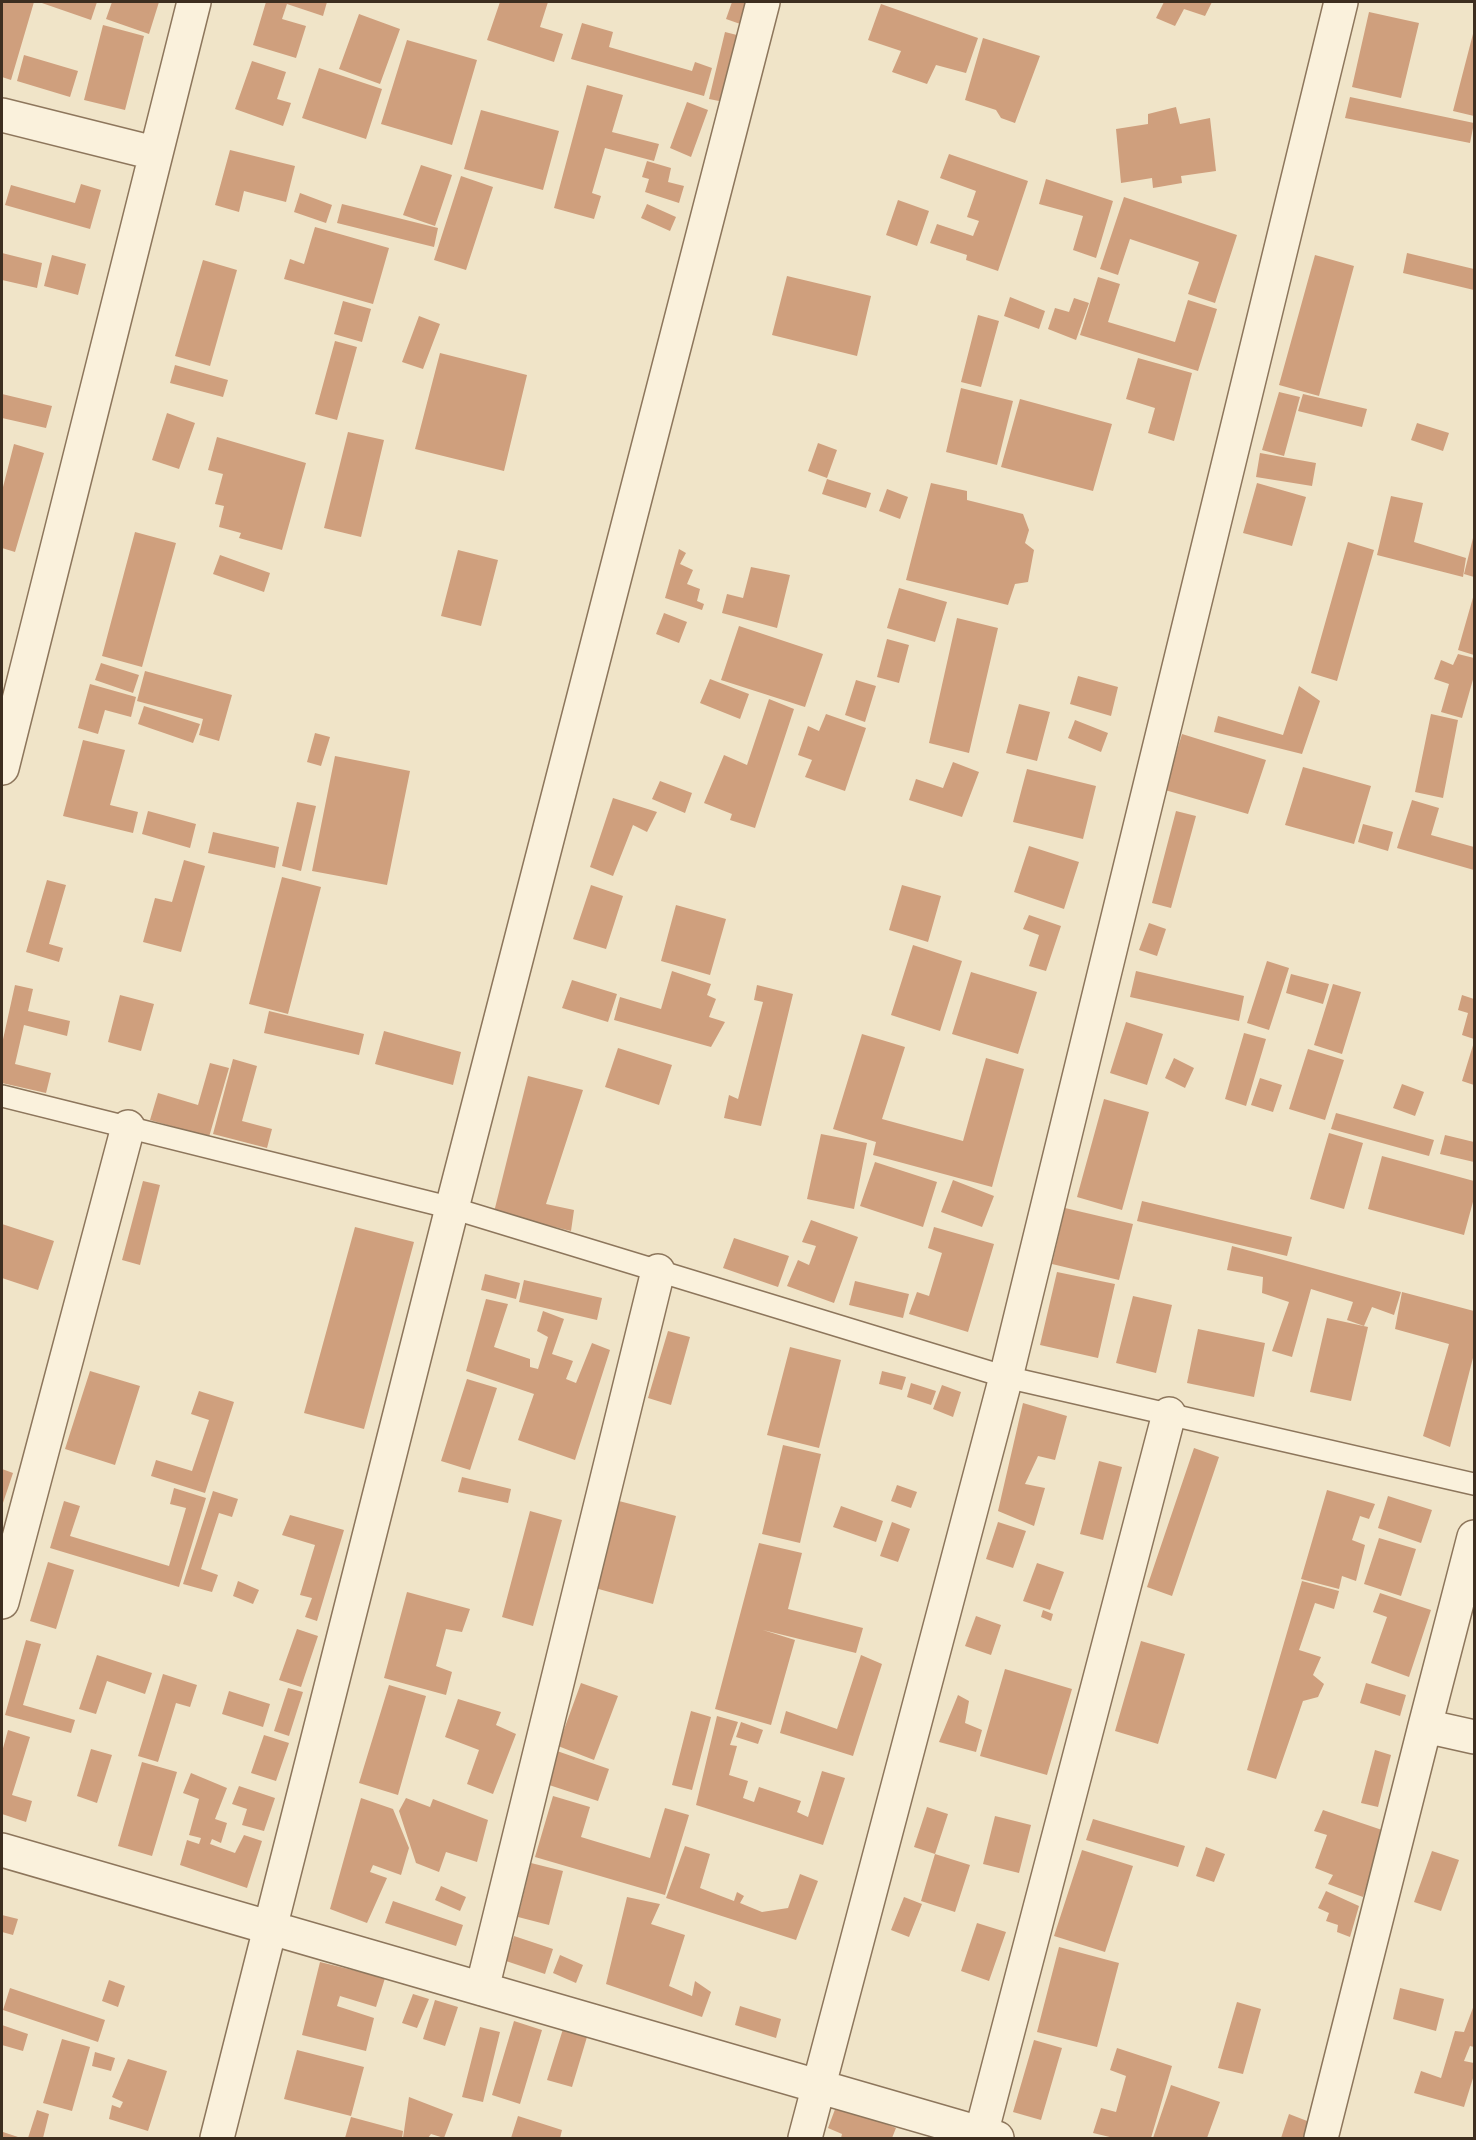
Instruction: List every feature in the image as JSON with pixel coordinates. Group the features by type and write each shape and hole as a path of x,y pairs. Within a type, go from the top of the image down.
{"street":[{"path":"2,768 154,153 194,2"},
{"path":"217,2139 452,1208 763,2"},
{"path":"805,2139 1005,1377 1341,2"},
{"path":"2,115 154,153"},
{"path":"2,1602 128,1127"},
{"path":"482,1989 658,1271"},
{"path":"2,1850 989,2136 1169,1414"},
{"path":"1321,2139 1474,1537"},
{"path":"1425,1726 1474,1737"}],"lane":[{"path":"2,1096 452,1208 1005,1377 1474,1484"}],"building":[{"path":"2,2 34,2 11,80 2,77"},
{"path":"39,2 97,2 91,20"},
{"path":"112,2 159,2 149,34 106,19"},
{"path":"266,2 327,2 323,16 287,4 282,19 306,26 296,58 253,45"},
{"path":"500,2 548,2 540,27 563,34 554,62 487,40"},
{"path":"732,2 753,2 746,26 726,19"},
{"path":"1164,2 1212,2 1205,16 1184,9 1175,26 1156,18"},
{"path":"881,4 978,38 966,73 936,65 927,84 892,72 901,51 868,40"},
{"path":"1369,12 1419,23 1401,98 1352,87"},
{"path":"359,14 400,29 380,84 339,69"},
{"path":"582,23 613,32 609,47 692,71 695,62 712,68 704,96 571,59"},
{"path":"103,25 144,36 125,110 84,100"},
{"path":"1474,30 1474,116 1453,111"},
{"path":"725,32 745,37 729,103 709,99"},
{"path":"983,38 1040,56 1015,123 1001,118 996,110 965,100"},
{"path":"407,40 477,60 452,145 381,124"},
{"path":"24,55 78,71 70,97 17,81"},
{"path":"252,61 286,72 277,99 291,103 283,126 235,109"},
{"path":"319,68 382,89 366,139 302,118"},
{"path":"587,85 623,95 612,132 659,144 654,161 605,148 592,193 601,196 594,219 554,208"},
{"path":"1350,97 1474,123 1470,143 1345,118"},
{"path":"687,102 708,110 691,157 670,148"},
{"path":"1176,107 1180,124 1210,118 1216,171 1181,176 1182,183 1153,188 1152,178 1121,183 1116,129 1148,124 1148,114"},
{"path":"481,110 559,131 543,190 464,169"},
{"path":"230,150 295,166 286,202 244,191 239,212 215,205"},
{"path":"949,154 1028,181 998,271 966,260 967,255 930,243 937,224 973,236 979,221 967,217 976,191 940,178"},
{"path":"647,161 671,168 668,182 684,186 679,203 645,192 649,179 642,177"},
{"path":"421,165 452,175 435,226 403,215"},
{"path":"461,176 493,187 466,270 434,260"},
{"path":"1046,179 1113,201 1096,258 1073,250 1083,216 1039,204"},
{"path":"81,184 101,190 90,229 5,205 11,185 75,203"},
{"path":"300,193 332,205 326,223 294,212"},
{"path":"1124,197 1237,235 1215,303 1188,294 1199,262 1130,239 1118,275 1100,269"},
{"path":"898,200 929,211 917,246 886,235"},
{"path":"342,204 438,228 434,247 337,223"},
{"path":"647,204 676,217 670,231 641,218"},
{"path":"315,227 389,248 373,304 284,279 290,259 304,264"},
{"path":"2,253 42,263 37,288 2,280"},
{"path":"1407,253 1474,269 1474,290 1403,273"},
{"path":"52,255 86,264 78,295 44,286"},
{"path":"1315,255 1354,266 1319,396 1279,385"},
{"path":"203,260 237,270 210,366 175,356"},
{"path":"787,276 871,296 857,356 772,335"},
{"path":"1098,277 1120,284 1108,322 1175,342 1188,300 1217,309 1198,371 1080,335"},
{"path":"1010,297 1045,311 1039,329 1004,316"},
{"path":"1074,298 1089,303 1076,340 1048,329 1055,308 1069,312"},
{"path":"343,301 371,309 362,342 334,334"},
{"path":"978,315 999,321 981,387 961,382"},
{"path":"419,316 440,324 423,369 402,362"},
{"path":"335,341 357,347 337,420 315,414"},
{"path":"440,353 527,375 504,471 415,449"},
{"path":"1138,358 1192,373 1174,441 1148,433 1155,408 1126,399"},
{"path":"175,365 228,380 223,397 170,383"},
{"path":"961,388 1013,401 997,465 946,452"},
{"path":"1279,392 1300,397 1284,456 1262,450"},
{"path":"2,394 52,406 46,428 2,418"},
{"path":"1303,394 1367,409 1362,427 1298,411"},
{"path":"1020,399 1112,424 1093,491 1001,467"},
{"path":"167,413 195,423 179,469 152,460"},
{"path":"1417,423 1449,433 1443,451 1411,440"},
{"path":"348,432 384,440 361,537 324,528"},
{"path":"217,437 306,463 282,550 239,538 241,533 219,527 224,506 215,504 223,474 208,470"},
{"path":"818,443 837,450 827,478 808,471"},
{"path":"14,444 44,453 15,552 2,548 2,491"},
{"path":"1260,453 1316,463 1312,486 1256,477"},
{"path":"827,479 871,493 866,508 822,494"},
{"path":"931,483 967,491 967,500 1023,514 1029,530 1025,543 1034,550 1028,582 1015,584 1008,605 906,580"},
{"path":"1257,483 1306,497 1292,546 1243,533"},
{"path":"887,489 908,497 900,519 879,511"},
{"path":"1391,496 1423,503 1414,542 1466,558 1463,577 1377,555"},
{"path":"135,532 176,543 142,667 102,656"},
{"path":"1474,534 1474,577 1464,574"},
{"path":"1348,542 1374,550 1337,681 1311,673"},
{"path":"679,549 686,553 680,564 693,570 687,584 700,589 697,601 704,604 702,610 665,598"},
{"path":"458,550 498,560 481,626 441,616"},
{"path":"220,555 270,573 264,592 213,574"},
{"path":"751,567 790,575 777,628 722,613 727,594 743,598"},
{"path":"899,588 947,602 935,642 887,628"},
{"path":"1474,594 1474,655 1458,650"},
{"path":"664,613 687,622 679,643 656,634"},
{"path":"957,618 998,628 969,753 929,743"},
{"path":"739,626 823,654 805,707 721,680"},
{"path":"887,639 909,645 899,683 877,677"},
{"path":"1458,654 1474,658 1474,676 1462,718 1441,712 1449,684 1434,679 1441,660 1453,665"},
{"path":"101,663 139,675 133,693 95,680"},
{"path":"145,671 232,695 219,741 199,735 203,719 137,701"},
{"path":"1078,676 1118,687 1111,716 1070,704"},
{"path":"710,679 749,694 740,719 700,703"},
{"path":"856,680 876,686 865,722 845,715"},
{"path":"90,684 136,697 131,717 105,710 98,734 78,728"},
{"path":"1299,686 1320,701 1302,754 1214,732 1218,716 1283,735"},
{"path":"769,699 794,709 755,828 730,820 732,814 704,803 724,755 747,765"},
{"path":"1019,704 1050,712 1037,761 1006,753"},
{"path":"144,706 200,724 193,743 138,724"},
{"path":"826,714 866,728 845,791 805,777 812,760 798,755 808,726 819,731"},
{"path":"1431,714 1458,720 1443,798 1415,792"},
{"path":"1075,720 1108,733 1101,752 1068,738"},
{"path":"315,733 330,737 321,766 307,762"},
{"path":"1182,734 1266,760 1248,814 1165,790"},
{"path":"83,740 125,750 110,805 138,812 133,833 63,816"},
{"path":"335,756 410,771 387,885 312,871"},
{"path":"953,762 979,772 962,817 909,800 916,779 943,788"},
{"path":"1303,767 1371,786 1354,844 1285,825"},
{"path":"1027,769 1096,786 1083,839 1013,822"},
{"path":"660,781 692,793 685,813 652,799"},
{"path":"613,798 657,812 647,832 633,825 613,876 590,867"},
{"path":"1412,800 1439,808 1431,835 1474,847 1474,870 1397,848"},
{"path":"297,802 316,806 301,871 282,866"},
{"path":"148,811 196,824 190,848 142,834"},
{"path":"1176,811 1196,816 1171,908 1152,903"},
{"path":"1363,824 1393,832 1388,851 1358,842"},
{"path":"213,832 279,847 275,868 208,853"},
{"path":"1029,846 1079,862 1064,909 1014,892"},
{"path":"184,860 205,866 181,952 143,942 155,898 172,902"},
{"path":"282,877 321,887 288,1014 249,1004"},
{"path":"47,880 66,885 49,944 63,948 59,962 26,952"},
{"path":"591,885 623,896 606,949 573,939"},
{"path":"902,885 941,896 928,942 889,930"},
{"path":"676,905 726,919 710,975 661,961"},
{"path":"1029,915 1061,926 1046,971 1029,966 1039,935 1023,929"},
{"path":"1149,923 1166,929 1157,956 1139,950"},
{"path":"913,945 962,961 940,1031 891,1015"},
{"path":"1267,961 1289,968 1269,1030 1247,1023"},
{"path":"672,971 711,984 707,995 716,999 709,1017 725,1022 711,1047 614,1020 620,997 661,1009"},
{"path":"1136,971 1244,996 1239,1021 1130,997"},
{"path":"971,972 1037,992 1018,1054 952,1034"},
{"path":"1291,974 1329,984 1323,1004 1286,993"},
{"path":"572,980 617,994 608,1022 562,1008"},
{"path":"1333,984 1361,992 1342,1054 1314,1045"},
{"path":"15,985 33,989 28,1011 70,1021 67,1036 24,1025 15,1064 51,1073 46,1093 2,1083 2,1044"},
{"path":"757,985 793,994 761,1126 724,1118 729,1095 738,1099 763,1002 754,1000"},
{"path":"120,995 154,1004 141,1051 108,1042"},
{"path":"1462,995 1474,999 1474,1039 1462,1035 1468,1013 1458,1010"},
{"path":"269,1011 364,1034 359,1055 264,1033"},
{"path":"1126,1022 1163,1034 1147,1085 1110,1073"},
{"path":"384,1031 461,1052 453,1085 375,1064"},
{"path":"1244,1033 1266,1039 1246,1106 1225,1099"},
{"path":"862,1034 905,1047 882,1119 963,1141 986,1058 1024,1069 992,1187 873,1155 876,1142 833,1129"},
{"path":"1474,1042 1474,1085 1462,1081"},
{"path":"618,1048 672,1065 659,1105 605,1087"},
{"path":"1308,1049 1344,1060 1325,1120 1289,1109"},
{"path":"1174,1058 1194,1068 1185,1088 1165,1078"},
{"path":"233,1059 257,1066 242,1121 272,1129 267,1148 213,1134"},
{"path":"210,1063 229,1068 209,1137 150,1120 158,1093 198,1105"},
{"path":"528,1076 583,1090 546,1204 574,1210 571,1231 494,1212"},
{"path":"1260,1078 1282,1085 1273,1112 1251,1105"},
{"path":"1402,1084 1424,1092 1415,1116 1393,1108"},
{"path":"1104,1099 1149,1112 1122,1210 1077,1197"},
{"path":"1336,1113 1434,1140 1429,1156 1331,1129"},
{"path":"1329,1133 1363,1143 1344,1209 1310,1199"},
{"path":"821,1134 867,1143 854,1209 807,1199"},
{"path":"1445,1135 1474,1142 1474,1162 1440,1154"},
{"path":"1382,1156 1474,1181 1474,1198 1464,1235 1368,1209"},
{"path":"875,1162 937,1182 923,1227 860,1206"},
{"path":"953,1180 994,1196 982,1227 941,1212"},
{"path":"143,1181 160,1185 140,1265 122,1260"},
{"path":"1142,1201 1292,1237 1287,1256 1137,1221"},
{"path":"1065,1208 1133,1224 1119,1280 1052,1264"},
{"path":"811,1220 858,1237 834,1303 787,1286 798,1260 809,1265 816,1246 802,1242"},
{"path":"2,1224 54,1241 38,1290 2,1278"},
{"path":"355,1227 414,1242 364,1429 304,1413"},
{"path":"934,1227 994,1244 968,1332 909,1314 917,1292 929,1296 942,1253 928,1248"},
{"path":"734,1238 789,1256 778,1287 723,1268"},
{"path":"1232,1246 1401,1292 1394,1315 1372,1307 1364,1326 1347,1320 1353,1302 1311,1289 1292,1357 1272,1351 1289,1302 1262,1293 1263,1277 1227,1270"},
{"path":"1057,1272 1115,1284 1098,1358 1040,1345"},
{"path":"485,1274 520,1283 516,1299 481,1290"},
{"path":"524,1280 602,1298 597,1320 519,1302"},
{"path":"855,1281 909,1294 903,1318 849,1305"},
{"path":"1402,1292 1474,1311 1474,1354 1450,1447 1423,1436 1449,1344 1395,1329"},
{"path":"1133,1296 1172,1305 1156,1373 1116,1363"},
{"path":"486,1299 508,1304 494,1347 530,1359 530,1367 538,1369 548,1337 537,1331 543,1311 564,1319 552,1354 573,1361 566,1379 576,1383 592,1343 610,1350 575,1460 518,1440 534,1394 466,1371"},
{"path":"1327,1318 1368,1327 1351,1401 1310,1392"},
{"path":"1198,1329 1265,1343 1254,1397 1187,1383"},
{"path":"668,1331 690,1337 671,1405 648,1398"},
{"path":"790,1347 841,1360 819,1448 767,1435"},
{"path":"90,1371 140,1386 115,1465 65,1449"},
{"path":"882,1371 906,1377 902,1390 879,1384"},
{"path":"467,1379 497,1388 470,1470 441,1461"},
{"path":"911,1383 936,1391 931,1405 907,1397"},
{"path":"942,1385 961,1392 953,1417 933,1409"},
{"path":"199,1391 234,1402 205,1493 151,1476 156,1460 192,1471 209,1420 191,1414"},
{"path":"1023,1403 1067,1416 1055,1460 1038,1456 1025,1484 1045,1488 1034,1526 998,1511"},
{"path":"783,1445 821,1454 800,1543 762,1534"},
{"path":"1194,1448 1219,1457 1172,1596 1147,1587"},
{"path":"1099,1461 1122,1467 1103,1540 1080,1534"},
{"path":"2,1469 13,1473 2,1506"},
{"path":"462,1477 511,1489 508,1503 458,1492"},
{"path":"897,1485 917,1492 911,1508 891,1501"},
{"path":"174,1488 206,1498 179,1587 50,1548 64,1501 80,1506 70,1536 169,1566 186,1508 170,1504"},
{"path":"1327,1490 1375,1504 1369,1519 1360,1516 1352,1540 1365,1545 1356,1581 1342,1576 1339,1589 1301,1579"},
{"path":"213,1491 238,1499 232,1517 219,1513 201,1569 218,1575 212,1592 183,1584"},
{"path":"1388,1496 1432,1510 1421,1543 1378,1528"},
{"path":"619,1501 676,1516 653,1604 595,1588"},
{"path":"841,1506 883,1521 876,1542 833,1527"},
{"path":"530,1511 562,1520 533,1626 502,1617"},
{"path":"290,1515 344,1530 317,1621 305,1617 312,1598 300,1595 315,1545 282,1535"},
{"path":"892,1522 910,1529 898,1562 880,1556"},
{"path":"998,1522 1026,1531 1013,1568 986,1559"},
{"path":"1379,1538 1416,1549 1401,1596 1364,1584"},
{"path":"759,1543 802,1553 788,1609 863,1628 856,1653 763,1630 795,1640 771,1725 715,1709"},
{"path":"48,1562 74,1570 56,1629 30,1621"},
{"path":"1037,1563 1064,1572 1050,1610 1023,1601"},
{"path":"238,1581 259,1590 253,1604 233,1596"},
{"path":"1302,1581 1339,1591 1334,1609 1315,1603 1299,1650 1321,1657 1313,1675 1324,1684 1318,1697 1303,1701 1276,1779 1247,1770"},
{"path":"407,1592 470,1609 462,1632 446,1629 436,1666 452,1672 446,1695 384,1678"},
{"path":"1380,1593 1431,1610 1409,1677 1371,1663 1387,1617 1373,1612"},
{"path":"1043,1610 1053,1614 1051,1621 1041,1617"},
{"path":"976,1616 1001,1625 991,1655 965,1646"},
{"path":"297,1629 318,1636 301,1687 279,1680"},
{"path":"26,1640 41,1644 23,1705 75,1720 71,1733 5,1715"},
{"path":"1141,1641 1185,1654 1158,1744 1115,1731"},
{"path":"97,1655 152,1673 145,1694 107,1681 96,1714 79,1709"},
{"path":"861,1655 882,1664 853,1756 780,1733 786,1711 837,1729"},
{"path":"1005,1669 1072,1689 1047,1775 980,1756"},
{"path":"163,1674 197,1685 190,1707 176,1703 158,1762 138,1756"},
{"path":"581,1683 618,1696 594,1760 558,1746"},
{"path":"1366,1683 1406,1695 1400,1716 1360,1703"},
{"path":"389,1685 426,1696 398,1795 359,1783"},
{"path":"288,1688 303,1692 289,1736 274,1731"},
{"path":"229,1691 270,1704 263,1727 222,1714"},
{"path":"958,1695 969,1701 965,1723 982,1730 976,1752 939,1742"},
{"path":"458,1699 501,1712 496,1725 516,1734 493,1794 467,1784 479,1750 445,1737"},
{"path":"691,1711 711,1717 692,1790 672,1785"},
{"path":"717,1716 738,1722 730,1745 737,1746 729,1775 748,1781 743,1798 754,1802 759,1787 801,1801 797,1812 808,1817 822,1771 845,1778 823,1845 696,1805"},
{"path":"741,1722 763,1730 758,1744 736,1737"},
{"path":"8,1730 30,1737 12,1795 32,1801 26,1822 2,1814 2,1752"},
{"path":"264,1735 289,1743 276,1781 251,1773"},
{"path":"91,1749 112,1755 97,1803 77,1796"},
{"path":"1375,1750 1391,1755 1378,1807 1361,1803"},
{"path":"557,1751 609,1769 598,1801 546,1784"},
{"path":"142,1762 177,1772 152,1856 118,1846"},
{"path":"191,1773 227,1788 215,1819 227,1823 221,1843 212,1839 210,1844 235,1853 244,1835 262,1841 247,1888 180,1865 187,1840 199,1844 201,1838 189,1835 199,1799 183,1793"},
{"path":"239,1786 275,1798 264,1831 242,1825 247,1809 232,1804"},
{"path":"553,1796 590,1807 581,1837 650,1858 665,1808 689,1815 665,1895 535,1857"},
{"path":"361,1798 393,1809 409,1848 401,1875 373,1865 370,1872 387,1878 367,1923 330,1909"},
{"path":"406,1798 430,1807 433,1799 488,1820 477,1862 446,1852 439,1872 416,1863 399,1811"},
{"path":"927,1807 948,1814 935,1854 914,1847"},
{"path":"1323,1810 1385,1831 1363,1897 1328,1884 1333,1875 1315,1868 1327,1835 1314,1831"},
{"path":"995,1816 1031,1825 1019,1873 983,1864"},
{"path":"1093,1819 1185,1846 1178,1867 1086,1840"},
{"path":"685,1846 710,1854 700,1888 734,1901 737,1892 744,1896 740,1903 762,1912 788,1908 800,1874 818,1881 796,1940 666,1898"},
{"path":"1206,1847 1225,1854 1214,1882 1196,1876"},
{"path":"1082,1850 1133,1866 1105,1952 1054,1936"},
{"path":"1432,1851 1459,1860 1441,1911 1414,1902"},
{"path":"935,1854 970,1865 955,1912 921,1901"},
{"path":"531,1863 563,1871 549,1925 518,1917"},
{"path":"441,1886 466,1897 460,1911 435,1900"},
{"path":"1326,1891 1359,1906 1350,1937 1337,1932 1338,1925 1326,1921 1329,1913 1318,1908"},
{"path":"627,1897 660,1904 651,1924 685,1935 669,1986 692,1996 695,1981 711,1992 702,2017 606,1984"},
{"path":"904,1897 922,1904 909,1937 891,1930"},
{"path":"393,1901 463,1925 456,1946 385,1923"},
{"path":"2,1915 18,1919 13,1935 2,1932"},
{"path":"977,1923 1006,1932 989,1981 961,1971"},
{"path":"514,1936 553,1949 545,1974 506,1961"},
{"path":"1059,1947 1119,1963 1097,2047 1037,2032"},
{"path":"560,1955 583,1965 576,1983 553,1973"},
{"path":"320,1962 385,1978 376,2007 340,1996 337,2006 374,2018 366,2051 302,2035"},
{"path":"109,1980 125,1986 118,2007 102,2001"},
{"path":"10,1988 105,2020 98,2042 3,2010"},
{"path":"1400,1988 1444,1999 1436,2031 1393,2019"},
{"path":"413,1994 429,1999 417,2028 402,2023"},
{"path":"435,2000 458,2007 445,2046 423,2039"},
{"path":"1237,2002 1261,2009 1243,2074 1218,2068"},
{"path":"1474,2005 1474,2047 1470,2046 1464,2061 1474,2063 1474,2075 1464,2107 1414,2093 1421,2071 1441,2078 1455,2031 1464,2032"},
{"path":"740,2006 781,2019 776,2038 735,2025"},
{"path":"514,2021 542,2030 520,2104 492,2095"},
{"path":"2,2025 28,2034 23,2051 2,2045"},
{"path":"480,2027 500,2032 483,2102 462,2097"},
{"path":"563,2029 587,2037 572,2087 547,2080"},
{"path":"62,2039 90,2047 72,2111 43,2103"},
{"path":"1034,2040 1062,2048 1041,2120 1013,2112"},
{"path":"1117,2048 1172,2066 1151,2138 1114,2138 1093,2133 1101,2108 1116,2112 1126,2076 1110,2070"},
{"path":"297,2050 364,2067 351,2116 284,2099"},
{"path":"95,2052 115,2058 111,2071 92,2066"},
{"path":"128,2059 167,2071 148,2131 109,2119 112,2105 120,2108 123,2102 112,2097"},
{"path":"1171,2085 1220,2102 1207,2138 1153,2138"},
{"path":"409,2097 453,2114 444,2138 431,2134 428,2138 403,2138"},
{"path":"837,2104 896,2128 892,2138 841,2138 842,2134 828,2128"},
{"path":"37,2110 49,2114 43,2138 28,2138"},
{"path":"1289,2114 1315,2124 1309,2138 1281,2138"},
{"path":"518,2116 562,2130 560,2138 511,2138"},
{"path":"351,2117 403,2131 402,2138 345,2138"},
{"path":"3,2132 21,2138 2,2138"}]}
